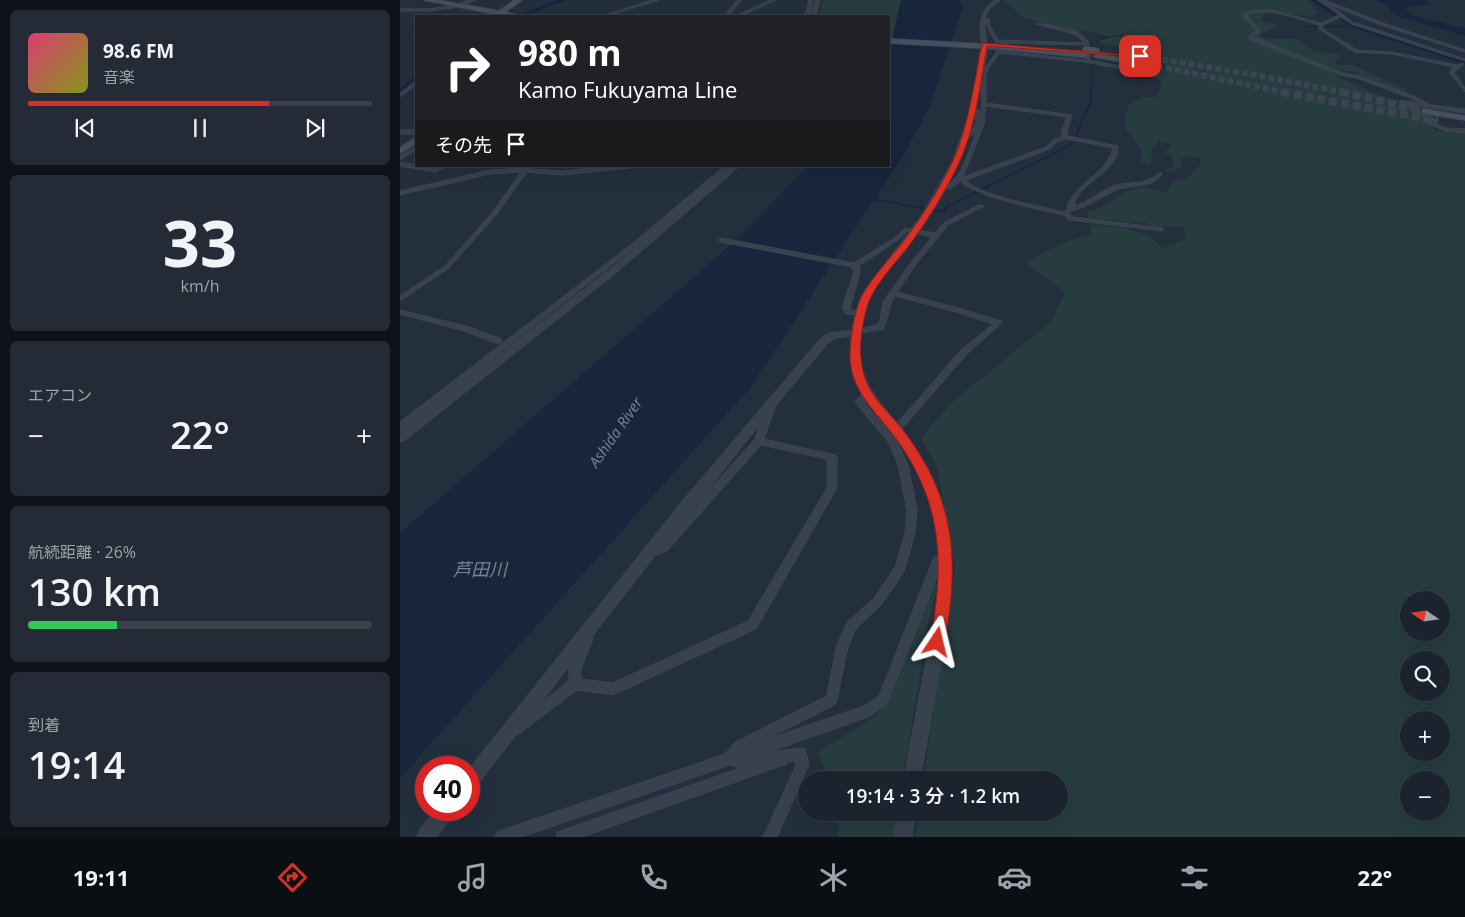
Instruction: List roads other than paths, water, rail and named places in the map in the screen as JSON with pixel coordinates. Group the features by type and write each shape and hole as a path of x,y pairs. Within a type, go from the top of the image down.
{"main road":[{"path":"426,1 498,15 519,0"},
{"path":"890,40 985,45 1153,58"},
{"path":"1097,54 1157,66"},
{"path":"1427,108 1465,118"},
{"path":"1438,121 1465,124"},
{"path":"400,151 415,142"}],"street":[{"path":"400,10 428,10 474,0"},
{"path":"607,15 657,0"},
{"path":"727,15 740,0"},
{"path":"740,15 774,0"},
{"path":"806,15 811,0"},
{"path":"813,15 818,0"},
{"path":"914,771 944,605 946,558 942,526 934,496 922,469 896,430 860,384 855,357 860,313 867,295 914,231 942,189 956,162 966,136 982,75 985,45 982,18 985,9 998,0"},
{"path":"1320,0 1352,23 1465,61"},
{"path":"1320,0 1392,27 1465,51"},
{"path":"1340,16 1321,25 1288,14 1250,11 1243,15 1259,31 1250,37 1253,40 1342,74 1358,77 1412,97 1427,108"},
{"path":"982,18 987,19 988,26 997,41 1085,53 1142,72"},
{"path":"1038,24 1068,31 1084,38 1085,53"},
{"path":"1321,25 1322,30 1356,51 1392,53 1456,66"},
{"path":"1408,47 1415,44"},
{"path":"1392,53 1401,49"},
{"path":"961,178 984,114 985,92 982,75 998,51 1085,53"},
{"path":"1465,61 1456,66 1451,72 1465,91"},
{"path":"400,96 415,84"},
{"path":"1465,111 1427,108 1401,101 1433,121 1432,124 1465,131"},
{"path":"983,104 1070,116 1064,132 1069,138"},
{"path":"973,110 977,111 980,123"},
{"path":"966,136 972,134 980,123"},
{"path":"400,132 415,132"},
{"path":"942,189 952,186 961,178 1048,148 1055,141 1069,138 1116,147 1116,153 1105,169 1082,186 1072,199 1070,206 1072,208"},
{"path":"400,158 415,150"},
{"path":"400,164 415,167"},
{"path":"418,167 435,170 442,167"},
{"path":"402,191 490,172 525,171 556,173 620,167"},
{"path":"400,427 628,250 728,167"},
{"path":"400,438 577,300 696,203 736,167"},
{"path":"400,299 447,267 494,214 525,171"},
{"path":"1066,214 1068,210 1082,206 1101,193 1122,186 1143,185 1157,179 1160,174"},
{"path":"961,178 967,185 1016,203 1066,214 1071,219 1161,230"},
{"path":"480,768 587,630 774,398 824,341 833,335 880,327 884,321 887,302 914,262 946,224 981,206"},
{"path":"721,240 855,265 896,239 907,229 937,236"},
{"path":"855,265 857,272 846,308 849,312 860,313"},
{"path":"893,292 935,305 966,311 998,323 964,352 896,430"},
{"path":"400,312 467,330 498,341"},
{"path":"730,758 738,747 832,700 842,647 851,626 878,601 900,569 910,534 912,510 903,465 893,441 859,402 866,394"},
{"path":"648,556 664,547 759,440 773,407 774,398"},
{"path":"509,731 519,728 575,684 613,689 752,625 832,488 832,457 759,440"},
{"path":"502,837 868,711 883,700 938,560 946,558"},
{"path":"575,684 575,669 589,634 587,630"},
{"path":"730,758 737,762 800,754"},
{"path":"563,837 800,754"},
{"path":"770,837 803,765 800,754"},
{"path":"425,837 438,821"},
{"path":"903,837 906,821"}],"water":[{"name":"芦田川","path":"901,0 960,0 963,5 931,104 902,158 749,389 420,756 415,756 415,761 400,778 400,533 732,244 808,167 890,167 890,49"},
{"path":"1375,0 1423,0 1431,4 1405,8 1414,16 1465,28 1465,36 1396,16 1386,5"}],"waterway":[{"path":"522,15 564,0"},
{"path":"1313,0 1356,26 1465,62"},
{"path":"1302,27 1356,26"},
{"path":"1091,93 1092,45 1102,38 1122,35"},
{"path":"400,93 415,80"},
{"path":"932,210 943,212 948,206 1065,148 1074,141 1091,101 1091,93"},
{"path":"873,199 927,209"}],"tunnel":[{"path":"1153,58 1347,93"},
{"path":"1157,66 1288,93"},
{"path":"1282,92 1438,121"},
{"path":"1341,92 1422,110"}],"water label":[{"name":"Ashida River","path":"615,432"}]}
